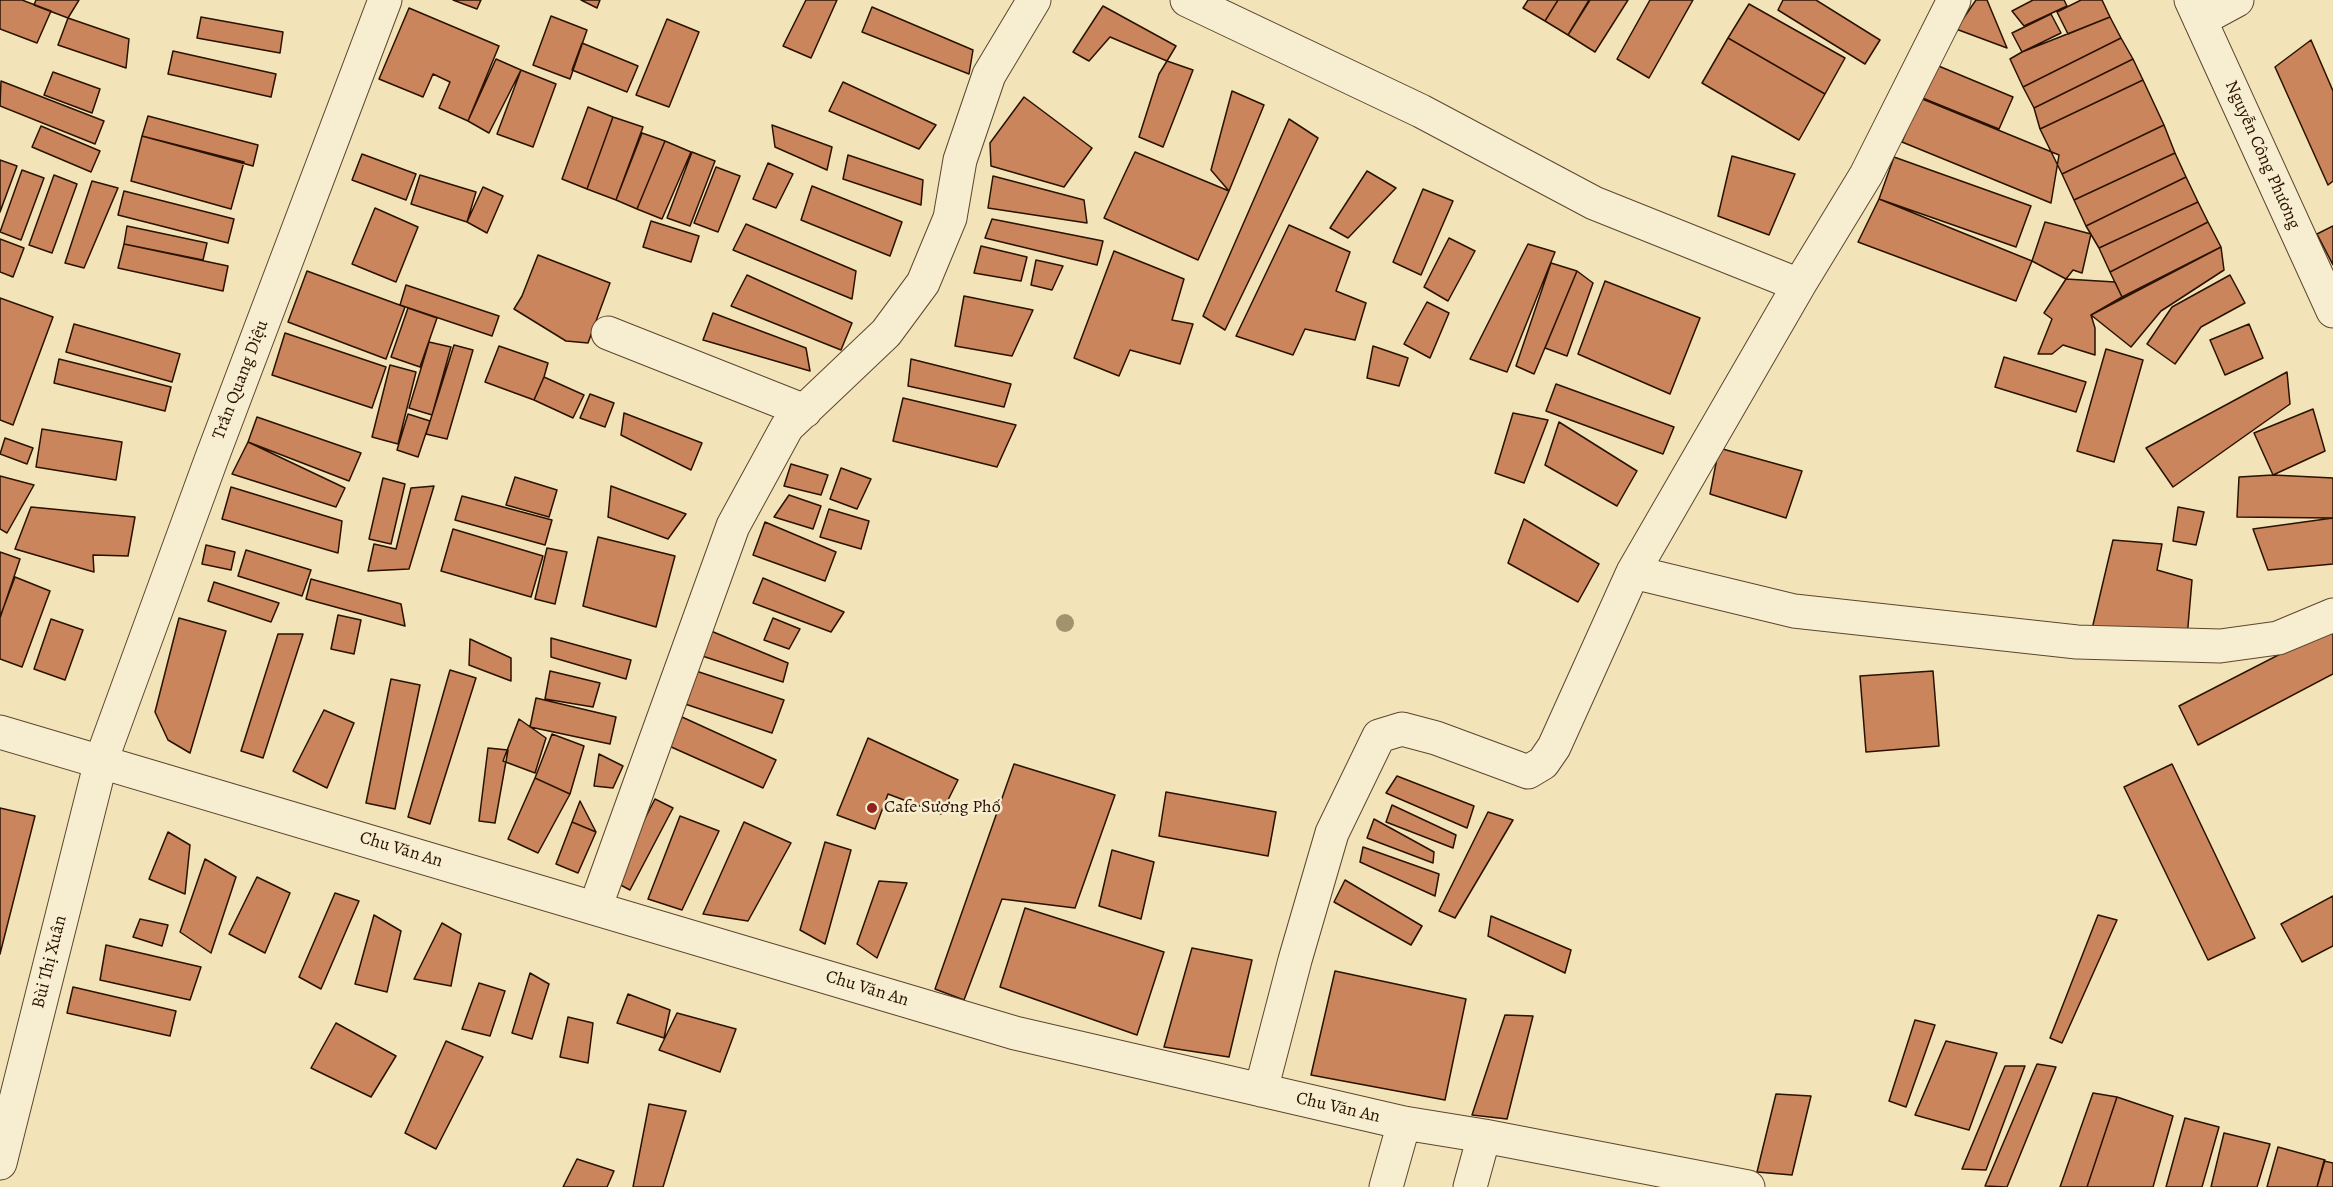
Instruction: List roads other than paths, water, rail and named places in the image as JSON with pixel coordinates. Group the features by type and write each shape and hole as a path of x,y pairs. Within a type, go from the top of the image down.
{"street":[{"name":"Trần Quang Diệu","path":"101,761 211,460 385,0"},
{"path":"595,908 733,526 787,427 886,333 923,284 950,218 960,160 989,75 1034,0"},
{"path":"1187,0 1421,111 1594,203 1799,285"},
{"path":"1261,1090 1295,960 1332,833 1379,736 1402,729 1436,738 1528,772 1543,763 1554,747 1633,572 1799,285 1866,175 1954,0"},
{"path":"2196,10 2236,0"},
{"name":"Nguyễn Công Phương","path":"2196,10 2333,311"},
{"path":"608,333 805,411"},
{"path":"1633,572 1794,611 2077,642 2220,646 2278,638 2333,615"},
{"name":"Chu Văn An","path":"0,732 1015,1033 1404,1123 1484,1136 1748,1187"},
{"name":"Bùi Thị Xuân","path":"0,1163 101,761"},
{"path":"1386,1187 1404,1123"},
{"path":"1470,1187 1484,1136"}],"place":[{"name":"Cafe Sương Phố","path":"872,808"}]}
